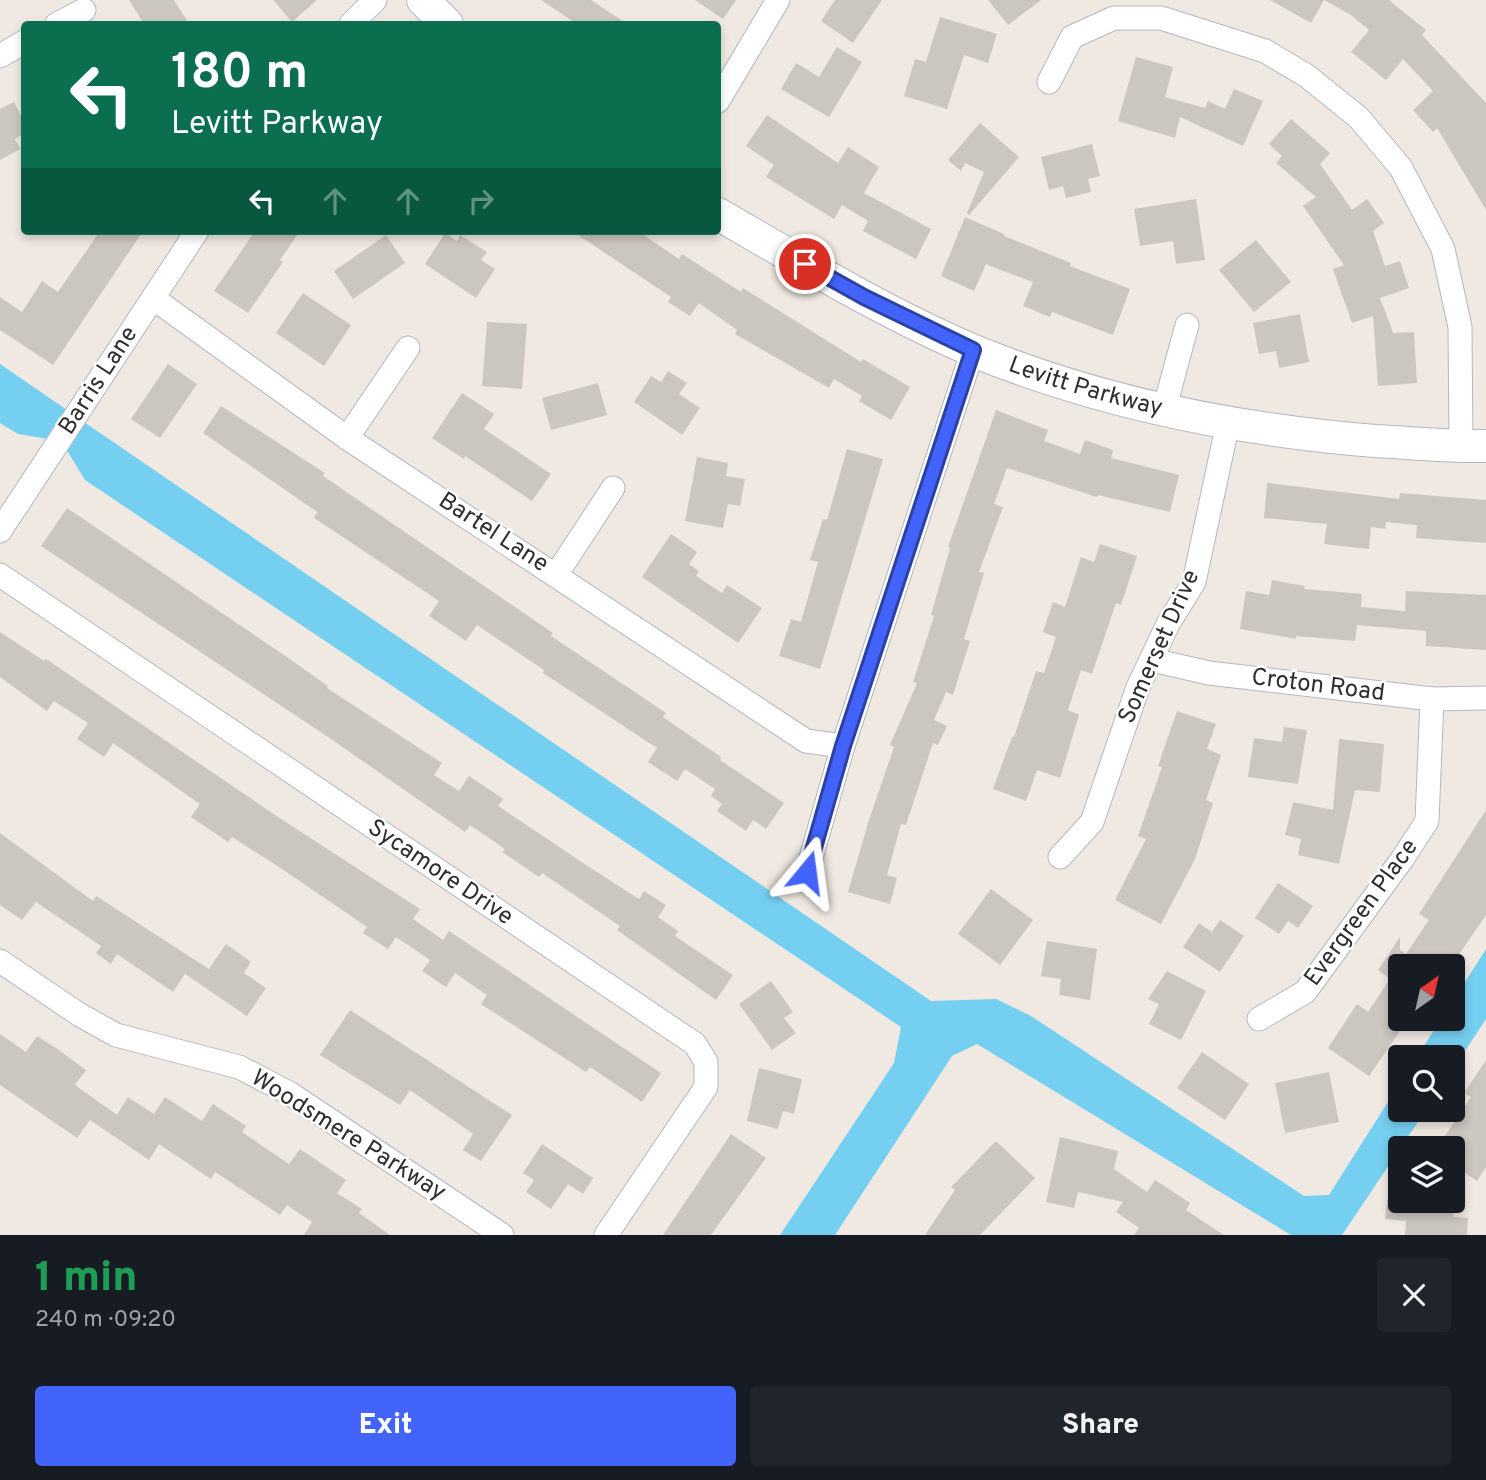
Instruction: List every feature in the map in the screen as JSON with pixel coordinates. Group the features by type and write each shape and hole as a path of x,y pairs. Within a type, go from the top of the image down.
{"street":[{"path":"354,21 375,0"},
{"path":"423,0 444,21"},
{"path":"721,96 778,0"},
{"path":"63,21 85,11"},
{"path":"1049,82 1072,37 1114,18 1161,18 1265,51 1307,76 1359,118 1401,168 1443,249 1460,327 1473,446"},
{"path":"0,56 21,45"},
{"name":"Levitt Parkway","path":"721,216 864,297 973,350 1059,382 1164,410 1228,423 1314,436 1473,446"},
{"name":"Barris Lane","path":"0,531 194,235"},
{"name":"Bartel Lane","path":"153,298 347,438 806,741 843,746"},
{"path":"1164,410 1187,325"},
{"path":"347,438 408,348"},
{"path":"807,872 843,746 973,350"},
{"name":"Somerset Drive","path":"1060,857 1093,822 1138,687 1168,624 1194,582 1228,423"},
{"path":"556,575 613,488"},
{"name":"Sycamore Drive","path":"0,575 695,1044 706,1062 706,1087 606,1235"},
{"name":"Croton Road","path":"1152,660 1209,673 1432,699 1486,698"},
{"name":"Evergreen Place","path":"1259,1019 1305,992 1404,859 1427,821 1432,699"},
{"name":"Woodsmere Parkway","path":"0,961 80,1015 116,1035 239,1067 289,1093 502,1235"}],"water":[{"path":"0,364 67,410 48,439 18,434 0,423"},
{"path":"84,422 931,1001 996,999 1031,1016 1304,1196 1329,1195 1388,1102 1388,1122 1418,1122 1409,1136 1388,1136 1388,1167 1342,1235 1291,1235 977,1044 952,1056 835,1235 780,1235 894,1063 901,1027 85,480 66,449"},
{"path":"1486,949 1486,1019 1465,1051 1465,1045 1425,1045 1433,1031 1465,1031 1465,982"}],"building":[{"path":"129,0 174,0 187,21 142,21"},
{"path":"273,0 317,0 293,21"},
{"path":"541,0 591,0 622,21 572,21"},
{"path":"695,0 736,0 723,19"},
{"path":"835,0 882,0 853,43 821,21"},
{"path":"988,0 1041,0 1008,25"},
{"path":"1270,0 1324,0 1311,23"},
{"path":"1324,0 1389,0 1426,30 1422,35 1486,103 1486,210 1437,128 1433,132 1413,110 1433,91 1403,59 1386,80 1351,52 1369,30 1351,15"},
{"path":"940,17 997,34 988,63 964,55 947,109 904,96 915,59 926,62"},
{"path":"837,47 862,62 829,117 781,89 796,63 819,77"},
{"path":"1136,57 1173,67 1165,97 1205,108 1208,101 1225,109 1234,89 1263,101 1243,146 1180,117 1175,138 1118,121"},
{"path":"14,102 21,116 21,136 15,139 20,149 0,160 0,109"},
{"path":"767,115 838,163 848,147 879,167 864,193 931,229 916,259 863,231 868,221 842,205 834,219 766,177 774,165 746,146"},
{"path":"1291,119 1330,153 1320,164 1352,210 1367,199 1384,223 1373,231 1385,266 1400,261 1409,288 1380,298 1393,333 1414,332 1417,383 1378,386 1373,316 1352,323 1333,269 1344,265 1303,206 1316,197 1276,163 1282,156 1269,144"},
{"path":"980,123 1019,157 969,215 967,213 984,172 965,163 961,171 948,160"},
{"path":"1092,144 1100,176 1088,179 1091,192 1066,198 1063,186 1049,190 1041,157"},
{"path":"1196,199 1205,260 1176,264 1173,241 1140,246 1134,209"},
{"path":"965,217 1071,263 1070,266 1130,289 1113,335 1052,312 1050,317 1023,306 1033,282 986,264 974,291 941,276"},
{"path":"97,235 140,235 53,365 0,330 0,297 22,312 42,281 58,292"},
{"path":"252,235 297,235 280,260 283,262 248,313 214,291"},
{"path":"386,235 405,263 353,299 334,271"},
{"path":"444,235 457,241 460,235 487,252 481,260 495,269 476,298 425,264"},
{"path":"578,235 644,235 679,259 682,254 741,292 743,288 861,362 863,359 910,387 891,420 859,401 862,396 834,379 829,388 735,334 737,330 699,303 690,316 668,302 671,297"},
{"path":"1256,240 1291,282 1254,312 1219,270"},
{"path":"303,293 351,325 324,366 276,333"},
{"path":"1300,314 1309,362 1279,368 1276,351 1259,354 1253,323"},
{"path":"487,322 527,324 522,389 482,386"},
{"path":"168,364 197,384 160,438 131,419"},
{"path":"668,371 687,383 679,394 700,408 682,435 634,402 651,376 661,382"},
{"path":"598,383 607,415 551,430 542,398"},
{"path":"462,393 494,414 484,429 551,474 532,501 465,456 464,459 432,438"},
{"path":"221,406 325,473 323,476 553,633 551,636 666,713 663,717 784,803 766,829 753,820 746,831 717,811 722,804 711,796 715,789 685,769 677,781 648,762 657,748 543,673 544,670 477,625 466,641 429,616 439,601 314,518 317,512 203,433"},
{"path":"996,410 1048,430 1044,441 1080,454 1085,440 1113,450 1111,458 1179,475 1170,512 1098,495 1097,497 1007,468 994,504 1003,507 979,572 984,573 964,639 970,641 953,695 946,692 934,720 947,726 938,745 933,743 906,825 901,824 887,875 897,878 890,904 848,892 894,747 890,745 917,683 913,682 934,616 931,615 950,548 948,547"},
{"path":"847,449 883,459 820,669 779,656 791,619 801,622 818,562 810,560 823,519 827,520"},
{"path":"697,457 728,463 726,476 745,479 740,506 728,504 723,528 685,521"},
{"path":"1267,483 1399,499 1400,493 1486,500 1486,543 1416,538 1417,525 1386,522 1385,529 1371,527 1369,549 1324,544 1327,524 1264,518"},
{"path":"67,508 284,655 328,686 327,688 442,763 434,775 459,791 469,776 503,799 498,806 583,863 639,899 644,891 666,905 658,917 678,931 675,936 733,975 716,1000 617,930 620,926 542,873 539,877 502,852 505,849 470,825 465,832 328,737 41,546"},
{"path":"671,534 697,552 689,564 699,571 696,576 722,593 727,585 762,608 738,643 642,577"},
{"path":"1100,544 1137,556 1121,605 1116,603 1092,674 1081,670 1068,710 1079,715 1060,778 1037,770 1026,801 993,789 1036,671 1044,673 1056,637 1043,632 1053,602 1065,607 1081,557 1094,562"},
{"path":"1272,580 1305,586 1304,589 1362,594 1361,607 1405,611 1406,591 1486,595 1486,650 1426,646 1426,631 1357,625 1355,641 1296,636 1296,639 1240,629 1246,591 1269,595"},
{"path":"0,632 44,661 46,659 275,815 420,909 413,919 443,940 449,931 661,1073 642,1102 590,1067 586,1072 481,1004 487,995 455,973 446,987 422,971 430,960 396,937 388,949 363,933 367,927 285,871 232,837 228,842 191,817 200,804 113,743 104,757 77,739 88,723 54,701 47,711 0,677"},
{"path":"1177,711 1216,724 1207,749 1221,755 1206,800 1213,803 1195,859 1161,924 1115,900 1146,839 1138,836 1162,767 1158,766"},
{"path":"1284,727 1307,730 1298,784 1248,777 1254,738 1282,742"},
{"path":"1339,739 1384,744 1380,792 1355,790 1339,864 1298,855 1301,839 1285,835 1293,802 1333,810"},
{"path":"1486,810 1486,915 1459,954 1406,954 1429,920 1419,914"},
{"path":"0,833 93,901 96,896 209,969 226,944 251,962 244,973 266,988 247,1016 185,974 173,992 117,954 111,964 96,953 101,946 36,902 22,920 0,905"},
{"path":"1278,883 1313,906 1298,928 1288,921 1279,934 1255,918"},
{"path":"991,889 1033,920 1000,965 958,934"},
{"path":"1220,920 1244,936 1220,972 1183,947 1199,923 1212,932"},
{"path":"1400,937 1400,950 1406,954 1389,954"},
{"path":"1047,941 1097,949 1090,1000 1059,995 1061,979 1041,976"},
{"path":"1388,955 1388,978 1378,970"},
{"path":"1167,971 1206,991 1181,1040 1149,1024 1159,1004 1148,999"},
{"path":"771,981 793,1012 784,1018 796,1033 772,1050 739,1004"},
{"path":"1388,982 1388,1031 1400,1031 1369,1076 1328,1048 1357,1004 1368,1012"},
{"path":"350,1010 512,1115 481,1161 463,1150 473,1134 410,1090 400,1105 320,1055"},
{"path":"0,1034 26,1052 37,1036 56,1048 86,1070 75,1085 117,1115 128,1097 154,1114 165,1097 202,1121 213,1104 246,1126 242,1132 289,1164 300,1149 346,1180 337,1193 362,1209 359,1213 390,1235 304,1235 312,1222 287,1205 280,1215 215,1172 211,1179 159,1144 149,1160 90,1120 77,1138 0,1085"},
{"path":"1202,1052 1249,1084 1225,1120 1177,1088"},
{"path":"1486,1060 1486,1167 1477,1181 1465,1173 1465,1136 1445,1136 1454,1122 1465,1122 1465,1106 1471,1097 1465,1092"},
{"path":"759,1068 802,1079 794,1114 783,1111 778,1129 747,1121"},
{"path":"1329,1072 1339,1122 1285,1133 1275,1083"},
{"path":"731,1134 766,1158 711,1235 663,1235"},
{"path":"1060,1137 1118,1151 1114,1169 1147,1192 1155,1180 1190,1203 1186,1210 1224,1235 1134,1235 1139,1228 1116,1212 1123,1202 1078,1192 1074,1208 1046,1202"},
{"path":"996,1141 1035,1178 980,1235 925,1235 955,1190 951,1187"},
{"path":"542,1144 593,1178 583,1194 568,1184 551,1209 526,1192 534,1180 523,1173"},
{"path":"1388,1200 1388,1213 1453,1213 1453,1217 1468,1218 1467,1235 1405,1235 1406,1221 1385,1219"}],"route":[{"path":"805,264 864,297 973,350 843,746 807,872"}]}
